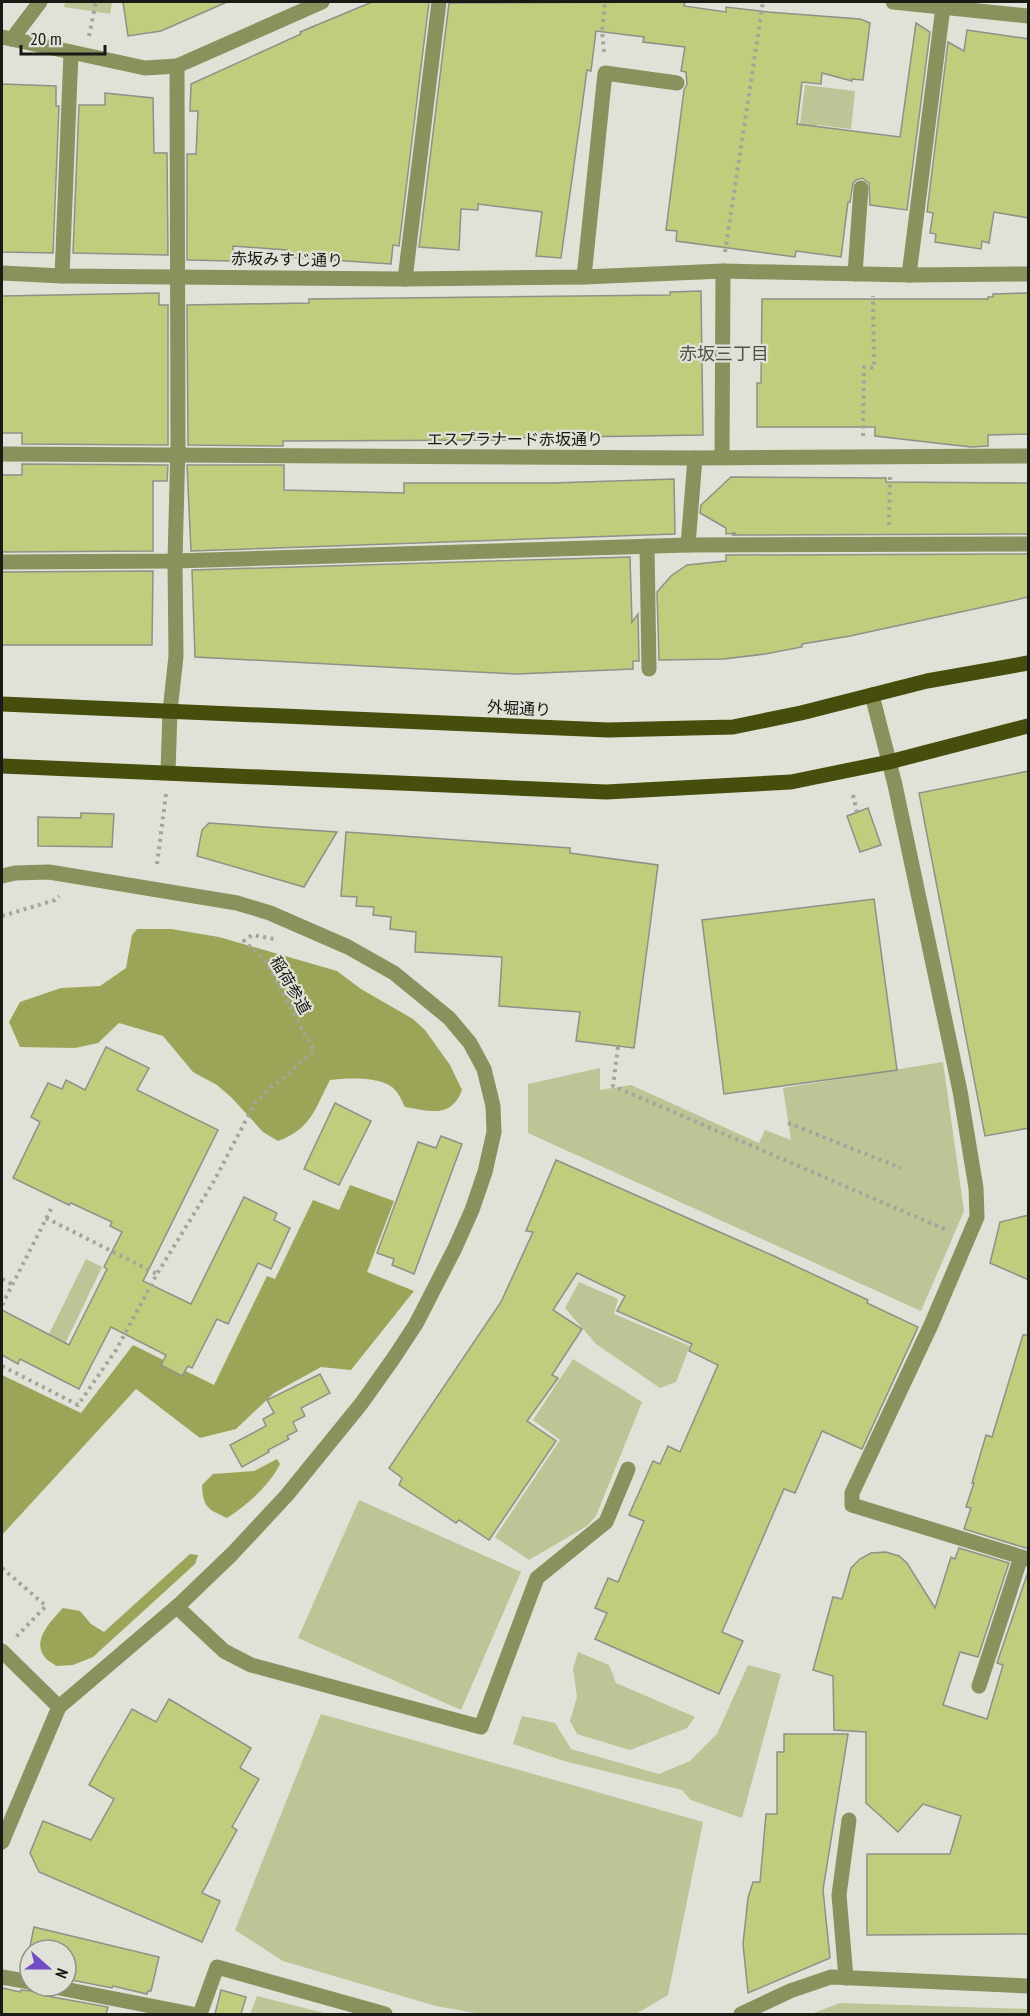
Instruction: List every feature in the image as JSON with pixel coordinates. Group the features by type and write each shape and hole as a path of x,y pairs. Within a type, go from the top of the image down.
{"main road":[{"name":"外堀通り","path":"2,704 608,730 733,727 801,713 927,681 1029,663"},
{"path":"2,766 606,792 791,782 889,762 1029,726"}],"street":[{"path":"7,38 40,2"},
{"path":"7,38 146,68 177,66 322,2"},
{"path":"405,279 439,2"},
{"path":"893,2 1029,16"},
{"path":"909,275 943,7"},
{"path":"62,276 79,53"},
{"path":"168,772 170,711 176,657 177,66"},
{"path":"578,277 605,73 677,83"},
{"path":"855,274 861,188"},
{"path":"722,457 723,271"},
{"name":"赤坂みすじ通り","path":"2,273 62,276 405,279 578,277 723,271 909,275 1029,274"},
{"name":"エスプラナード赤坂通り","path":"2,454 695,458 1029,456"},
{"path":"688,545 695,458"},
{"path":"2,562 175,561 688,545 1029,544"},
{"path":"647,546 649,669"},
{"path":"872,695 889,762 960,1091 976,1188 977,1217 932,1325 852,1492 852,1505 1024,1558 979,1686"},
{"path":"2,876 15,873 49,872 237,903 303,926 348,947 394,973 449,1018 470,1043 484,1069 491,1097 494,1132 485,1172 472,1210 455,1248 416,1324 361,1404 287,1495 232,1554 177,1606 59,1707 2,1842"},
{"path":"177,1606 224,1651 251,1665 481,1727 537,1578 606,1522 628,1469"},
{"path":"2,1651 59,1707"},
{"path":"846,1978 839,1895 849,1820"},
{"path":"200,2014 217,1967 361,2011 385,2014"},
{"path":"2,1977 18,1980"},
{"path":"741,2014 790,1991 831,1977 1029,1986"},
{"path":"78,1992 192,2014"}],"path":[{"path":"79,53 96,2"},
{"path":"605,2 602,31 605,73"},
{"path":"723,271 763,2"},
{"path":"863,442 864,367 874,368 873,274"},
{"path":"888,544 890,469"},
{"path":"157,864 168,772"},
{"path":"854,795 857,812"},
{"path":"2,916 55,900 63,891"},
{"name":"稲荷参道","path":"158,1274 214,1181 256,1101 314,1051 266,962 244,941 252,935 274,940 278,932"},
{"path":"618,1047 613,1086 950,1231"},
{"path":"788,1123 902,1168"},
{"path":"2,1305 51,1209"},
{"path":"2,1366 78,1405 116,1350 158,1274 46,1218"},
{"path":"2,1279 12,1284"},
{"path":"2,1568 46,1606 2,1651"}],"green space":[{"path":"65,2 112,2 110,14 64,7"},
{"path":"805,85 855,91 851,129 817,125 814,142 798,140"},
{"path":"137,929 171,929 219,937 337,971 361,989 413,1019 425,1030 450,1065 462,1090 452,1105 439,1111 431,1111 405,1107 395,1090 382,1082 364,1079 330,1080 311,1117 298,1130 278,1141 263,1132 217,1085 193,1072 163,1036 119,1023 98,1043 75,1048 20,1047 9,1022 20,1002 61,988 100,986 126,968 132,935"},
{"path":"943,1062 964,1211 921,1311 528,1133 528,1084 600,1068 600,1090 631,1085 759,1143 765,1130 791,1140 783,1088"},
{"path":"350,1185 394,1201 367,1272 414,1291 351,1370 321,1367 274,1393 236,1429 200,1438 136,1389 2,1535 2,1375 81,1413 133,1345 214,1385 267,1276 275,1279 313,1200 339,1210"},
{"path":"86,1259 102,1267 64,1346 47,1338"},
{"path":"579,1282 618,1299 614,1314 690,1346 676,1382 660,1388 596,1344 565,1308"},
{"path":"573,1359 642,1402 596,1516 587,1526 529,1560 495,1537 560,1440 533,1420"},
{"path":"277,1459 280,1464 264,1487 227,1518 211,1510 205,1503 202,1485 213,1474 254,1471"},
{"path":"359,1500 521,1572 461,1710 298,1638"},
{"path":"190,1554 198,1555 195,1564 93,1657 73,1665 56,1666 45,1657 41,1650 42,1637 49,1624 63,1608 80,1611 91,1624 104,1632"},
{"path":"578,1652 609,1665 616,1683 695,1717 687,1728 630,1750 577,1734 570,1721 577,1697 573,1669"},
{"path":"748,1665 781,1674 742,1818 691,1800 682,1790 564,1761 513,1744 522,1716 555,1723 571,1749 659,1774 690,1761 717,1734"},
{"path":"321,1714 703,1822 668,1995 636,2014 481,2014 436,2006 283,1961 235,1930"},
{"path":"257,1996 324,2013 326,2014 250,2014"},
{"path":"840,2003 1028,2009 1028,2014 811,2014"}],"building":[{"path":"123,2 227,2 161,31 128,36"},
{"path":"372,2 429,2 399,246 393,245 391,264 286,257 287,250 233,246 233,261 187,260 187,154 196,154 198,111 190,111 191,84 301,34 300,32"},
{"path":"685,2 684,6 726,12 726,7 860,19 870,23 863,80 852,79 852,81 822,73 821,84 802,82 797,124 900,137 916,23 930,32 907,210 870,205 869,183 862,178 856,180 853,183 850,202 848,202 841,257 796,251 795,257 676,241 677,231 666,230 684,90 687,84 686,72 681,71 685,47 643,42 644,37 596,31 591,71 587,70 561,258 536,256 542,212 478,204 478,210 461,209 459,250 419,247 449,3"},
{"path":"967,30 1029,39 1029,218 994,212 989,243 982,241 981,249 935,242 936,234 930,233 933,213 927,212 948,42 964,51"},
{"path":"2,84 56,86 56,106 59,106 53,253 2,252"},
{"path":"105,93 153,98 154,153 167,153 168,255 73,253 79,105 105,105"},
{"path":"701,291 703,435 512,438 512,440 283,441 283,446 188,445 187,305 309,303 309,299 670,295 670,292"},
{"path":"159,293 159,305 168,305 168,445 22,444 22,433 2,433 2,296"},
{"path":"1029,293 1029,434 988,435 988,446 971,447 875,436 875,427 757,427 757,383 761,383 762,299 988,299 988,297 993,297 993,294"},
{"path":"22,464 168,465 167,481 153,481 153,551 2,552 2,475 22,475"},
{"path":"187,465 284,465 284,490 404,493 404,483 552,483 674,479 675,534 191,551"},
{"path":"731,477 886,478 886,482 1029,483 1029,534 726,534 726,528 700,513 701,505"},
{"path":"1029,554 1029,597 850,636 802,644 802,647 765,654 724,659 659,660 657,592 671,576 687,565 726,561 726,555"},
{"path":"630,557 632,622 638,614 639,661 633,661 633,669 517,674 195,657 192,570"},
{"path":"153,571 152,645 2,645 2,572"},
{"path":"1029,771 1029,1128 985,1136 919,793"},
{"path":"868,808 881,845 860,852 847,816"},
{"path":"81,813 114,814 112,847 38,846 38,817 81,818"},
{"path":"209,823 337,832 304,887 197,856 202,830"},
{"path":"346,832 570,848 570,853 658,865 634,1048 576,1041 580,1012 499,1006 502,957 415,952 416,932 390,929 391,917 373,915 374,907 356,906 357,897 341,896"},
{"path":"874,899 897,1070 724,1094 702,920"},
{"path":"106,1047 149,1068 137,1090 218,1130 143,1281 191,1304 244,1197 277,1213 274,1220 290,1228 271,1269 258,1263 228,1324 217,1319 192,1368 188,1366 182,1376 161,1365 166,1355 111,1327 79,1389 20,1359 18,1364 2,1355 2,1310 69,1345 107,1269 104,1267 122,1232 110,1226 112,1222 71,1203 69,1205 13,1178 40,1122 31,1117 48,1083 62,1089 66,1080 85,1090"},
{"path":"335,1103 371,1121 339,1185 304,1169"},
{"path":"441,1136 462,1144 414,1274 392,1265 394,1259 377,1253 418,1142 436,1148"},
{"path":"556,1160 774,1256 868,1300 867,1303 918,1327 862,1449 822,1431 795,1493 784,1489 722,1632 743,1641 719,1694 595,1639 607,1613 595,1608 608,1578 618,1582 644,1521 629,1515 653,1461 660,1464 668,1446 680,1452 718,1365 689,1351 692,1344 617,1311 625,1296 577,1273 553,1310 582,1329 552,1375 558,1378 527,1421 556,1441 489,1540 459,1520 456,1523 399,1485 402,1478 389,1468 501,1302 533,1232 526,1231"},
{"path":"1029,1215 1029,1280 990,1263 1000,1222"},
{"path":"1023,1335 1029,1335 1029,1549 964,1529 971,1508 966,1507 986,1435 992,1437"},
{"path":"320,1374 330,1393 301,1408 305,1416 293,1422 297,1431 287,1436 289,1439 242,1467 230,1445 266,1426 263,1419 274,1413 267,1400"},
{"path":"959,1548 1009,1563 978,1657 960,1652 943,1705 987,1719 1003,1665 997,1663 1029,1569 1029,1934 867,1935 867,1854 950,1854 961,1816 923,1804 898,1832 866,1803 866,1732 834,1730 833,1676 813,1670 833,1597 842,1599 851,1568 860,1559 871,1553 886,1552 899,1556 907,1563 935,1608 951,1557 955,1559"},
{"path":"169,1699 251,1748 240,1768 259,1779 232,1827 237,1830 202,1893 220,1901 202,1942 39,1872 30,1853 43,1821 91,1840 114,1799 89,1785 102,1761 132,1709 156,1722"},
{"path":"784,1734 848,1734 823,1890 830,1958 748,1993 743,1944 748,1898 753,1882 760,1882 766,1814 777,1814 777,1752 784,1752"},
{"path":"34,1927 159,1957 151,1991 147,1994 78,1981 78,1938 32,1938"},
{"path":"2,1988 18,1992 18,1998 58,1998 108,2007 106,2014 2,2014"},
{"path":"221,1990 246,1997 241,2014 215,2014"}],"district":[{"name":"赤坂三丁目","path":"724,354"}]}
